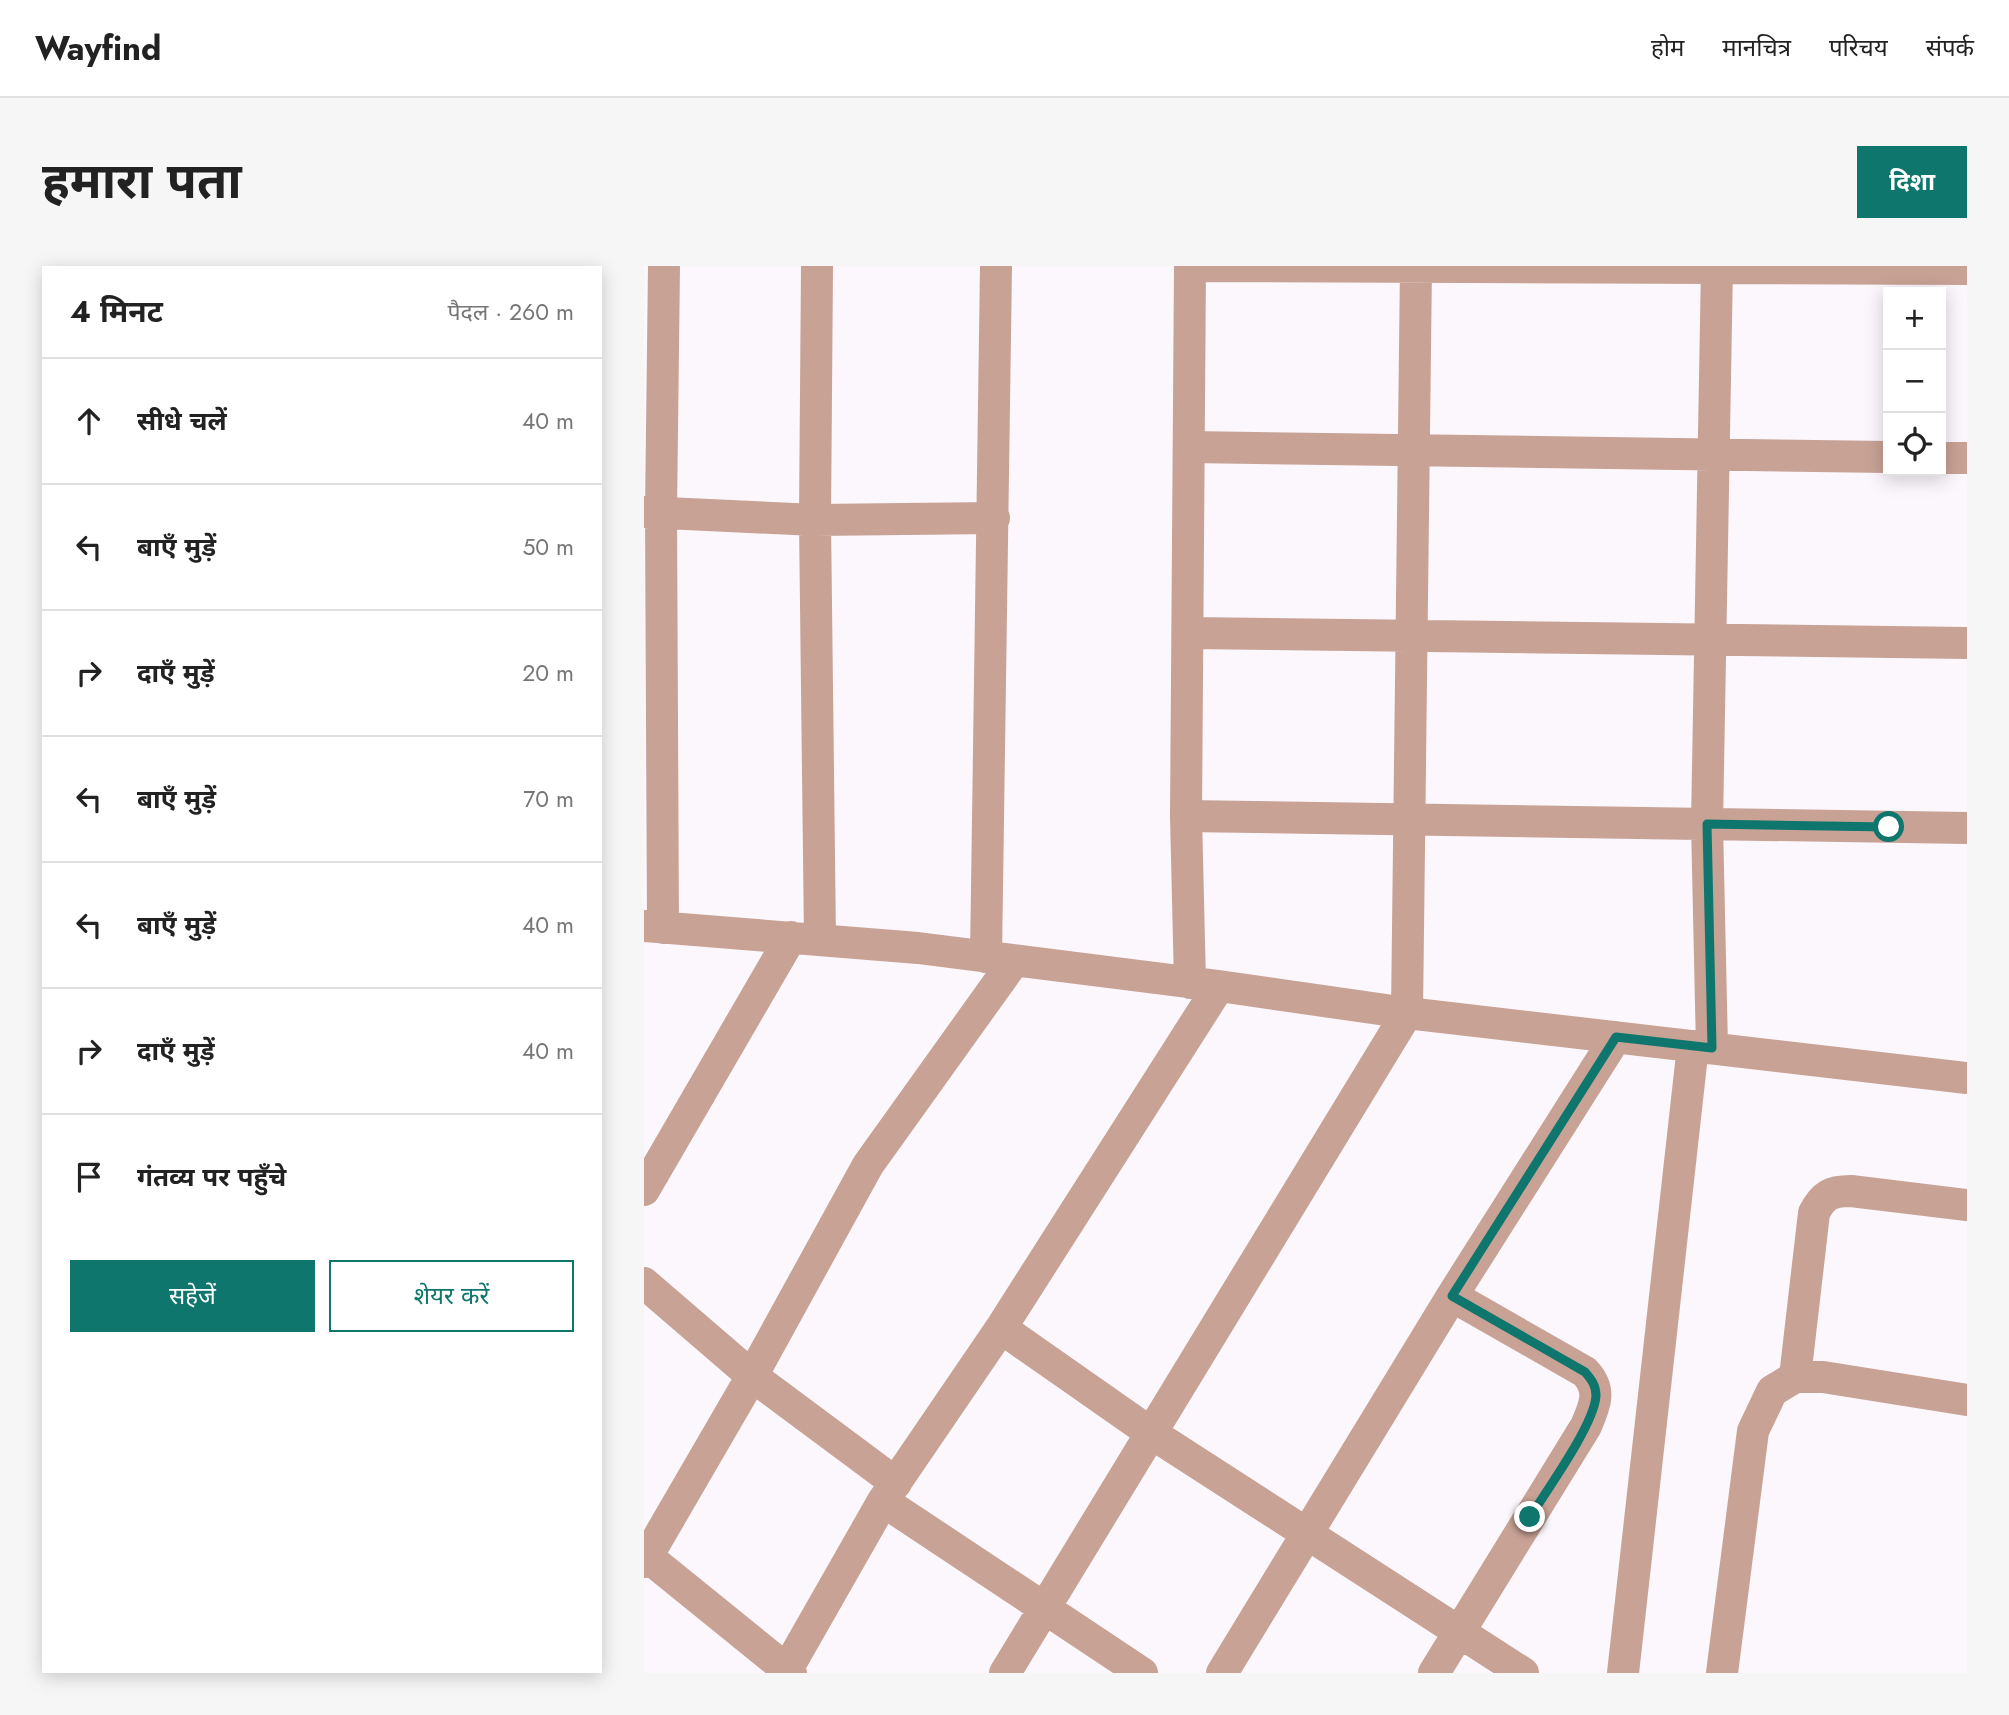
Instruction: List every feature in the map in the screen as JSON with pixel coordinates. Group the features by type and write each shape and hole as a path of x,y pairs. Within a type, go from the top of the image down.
{"street":[{"path":"664,266 652,512 653,927 918,948 1407,1013 1967,1078"},
{"path":"644,1190 805,938 816,520 817,266"},
{"path":"996,266 994,518 1000,959 868,1165 752,1376 645,1557 788,1672 889,1492 1002,1328 1204,984 1186,816 1190,266 1967,269"},
{"path":"1005,1673 1042,1608 1407,1013 1416,266"},
{"path":"1626,1673 1702,1047 1717,267"},
{"path":"1189,447 1883,457"},
{"path":"1946,458 1967,458"},
{"path":"652,512 816,520 994,518"},
{"path":"1188,633 1967,643"},
{"path":"1186,816 1967,828"},
{"path":"1222,1673 1452,1296 1616,1037"},
{"path":"1795,1377 1814,1213 1824,1196 1835,1191 1851,1191 1967,1205"},
{"path":"644,1283 889,1492 1042,1608 1142,1673"},
{"path":"1434,1673 1586,1426 1596,1395 1594,1381 1585,1372 1452,1296"},
{"path":"1002,1328 1151,1433 1523,1673"},
{"path":"1723,1673 1753,1431 1772,1391 1795,1377 1823,1377 1967,1400"}],"route":[{"path":"1530,1517 1586,1426 1596,1395 1594,1381 1585,1372 1452,1296 1616,1037 1712,1048 1707,824 1889,827"}]}
